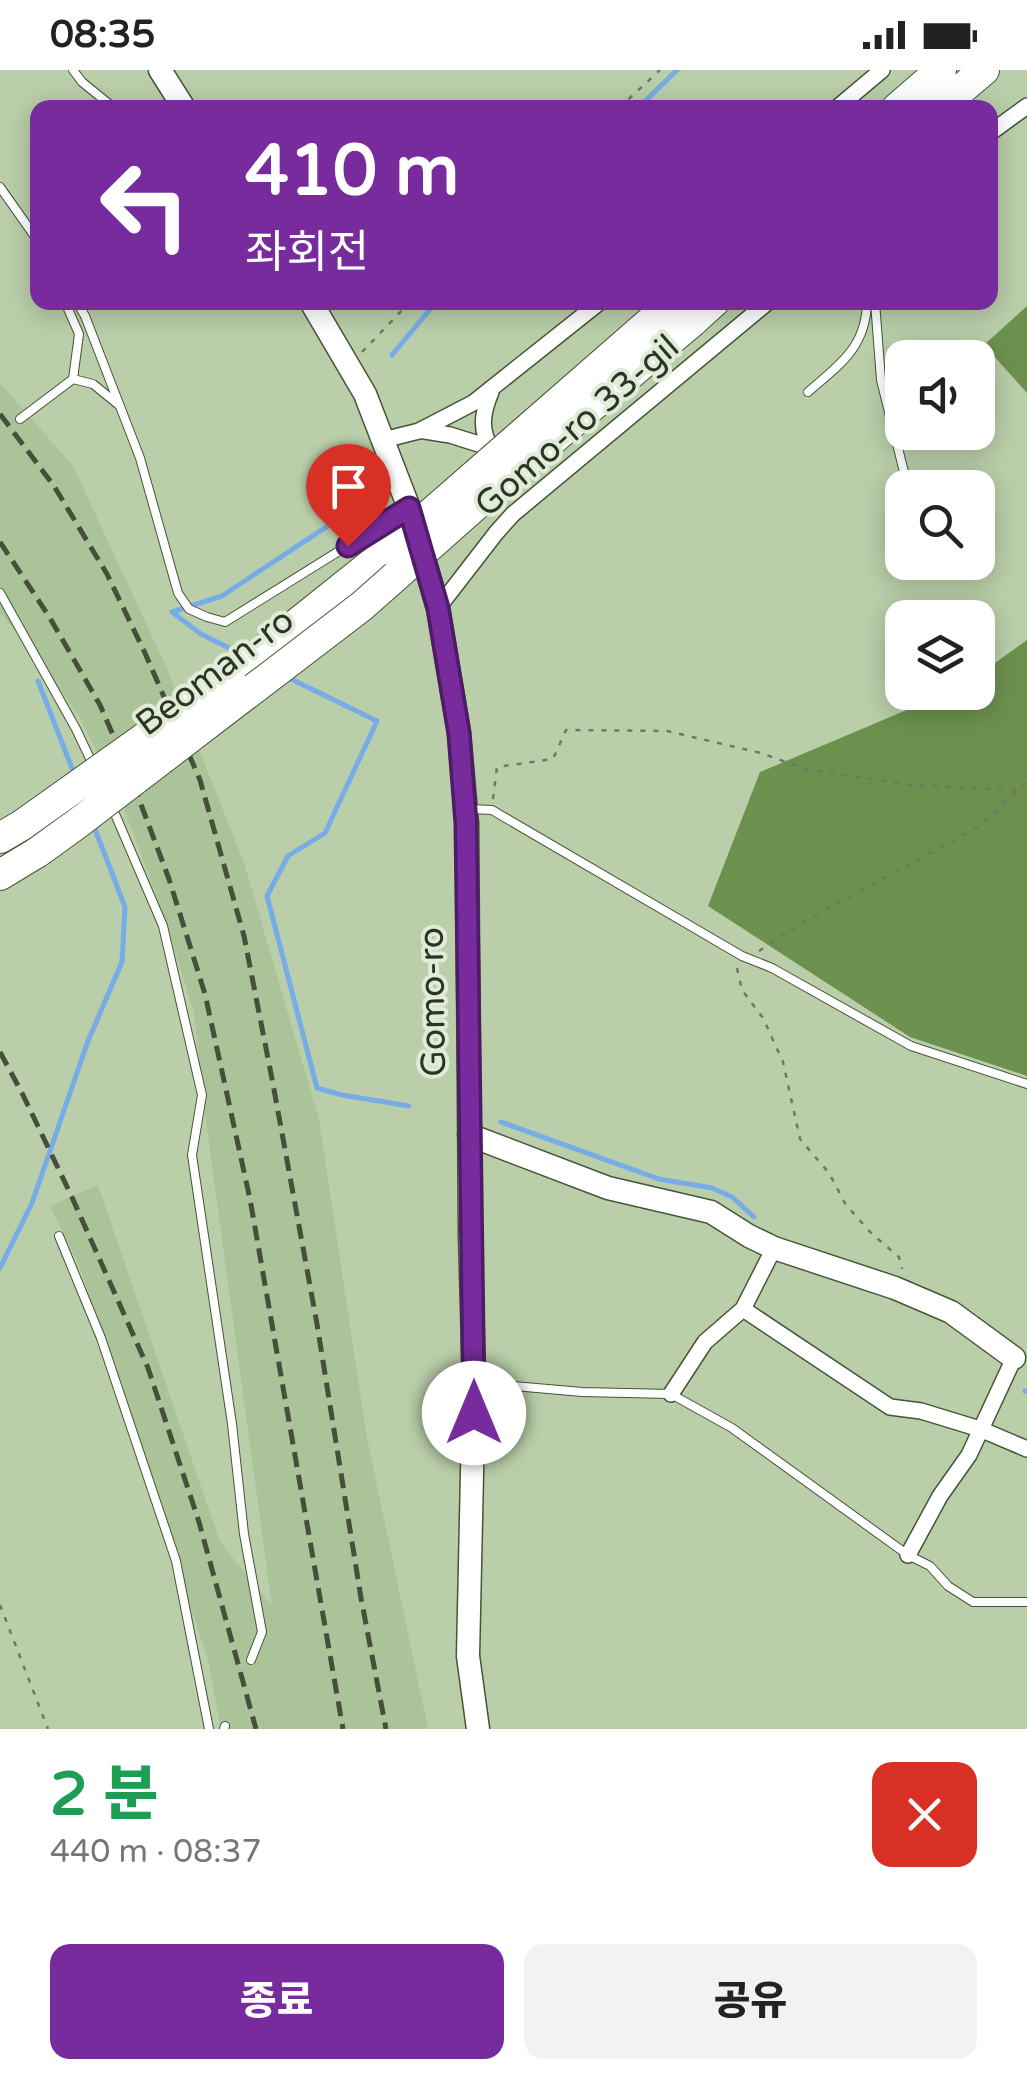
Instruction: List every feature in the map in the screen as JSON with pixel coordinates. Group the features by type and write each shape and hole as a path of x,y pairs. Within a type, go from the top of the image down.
{"highway":[{"path":"906,100 941,70"},
{"path":"948,100 984,70"},
{"name":"Beoman-ro","path":"11,831 230,677 692,310"},
{"name":"Beoman-ro","path":"0,876 93,812 362,606 692,310"}],"main road":[{"path":"167,73 180,100"},
{"name":"Gomo-ro","path":"316,310 365,394 409,508 438,608 459,733 466,809 474,1382 468,1656 478,1729"},
{"path":"469,1135 608,1188 711,1212 774,1248 895,1288 951,1312 1014,1358"}],"street":[{"path":"846,100 882,70"},
{"path":"998,128 1027,106"},
{"path":"382,440 419,431 457,413 590,310"},
{"name":"Gomo-ro 33-gil","path":"438,608 513,514 758,310"},
{"path":"491,448 483,432 483,416 493,388"},
{"path":"419,431 450,434 525,459 571,466"},
{"path":"671,1394 704,1342 743,1309 774,1248"},
{"path":"743,1309 890,1406 980,1429 1027,1449"},
{"path":"908,1555 968,1454 1014,1358"}],"lane":[{"path":"72,70 104,100"},
{"path":"0,187 30,230"},
{"path":"20,419 73,379 80,334 69,310"},
{"path":"82,310 140,458 175,585 189,609 225,622 409,508"},
{"path":"808,392 852,354 867,310"},
{"path":"876,310 881,380 904,470"},
{"path":"73,379 92,384 121,407"},
{"path":"0,592 76,729 98,778"},
{"path":"106,794 163,926 202,1095 192,1154 232,1424 244,1534 262,1632 251,1660"},
{"path":"466,809 492,810 742,956 772,968 911,1046 1027,1084"},
{"path":"59,1236 102,1338 176,1561 209,1729"},
{"path":"474,1382 582,1392 671,1394 732,1428 908,1555 930,1566 948,1586 973,1602 1027,1602"}],"path":[{"path":"628,100 660,70"},
{"path":"348,366 402,310"},
{"path":"492,810 497,767 553,759 566,730 667,731 761,753 806,769 911,786 1017,790"},
{"path":"0,1605 48,1729"}],"shaded area":[{"path":"1027,306 1027,393 995,357 995,340 990,340"},
{"path":"0,383 73,466 168,671 244,863 319,1120 366,1433 428,1729 221,1729 208,1660 79,1265 50,1206 98,1185 220,1542 272,1606 194,1013 164,916 120,798 79,716 0,613"},
{"path":"1027,640 1027,1076 910,1037 708,906 760,772 907,710 995,710 995,663"}],"waterway":[{"path":"646,100 677,70"},
{"path":"392,355 429,310"},
{"path":"172,612 222,596 364,502"},
{"path":"172,612 201,634 243,655"},
{"path":"289,678 377,721 325,833 288,856 267,896 317,1088 409,1106"},
{"path":"38,681 75,776"},
{"path":"0,1268 32,1203 88,1041 122,962 125,907 93,824"},
{"path":"501,1122 659,1179 712,1188 732,1197 754,1217"}],"railway":[{"path":"0,414 54,486 107,574 200,780 244,936 317,1324 386,1729"},
{"path":"0,542 100,705 169,879 205,994 250,1199 343,1729"},
{"path":"0,1052 71,1195 148,1368 199,1522 256,1729"}],"route":[{"path":"348,546 409,508 438,608 459,733 466,823 474,1413"}]}
